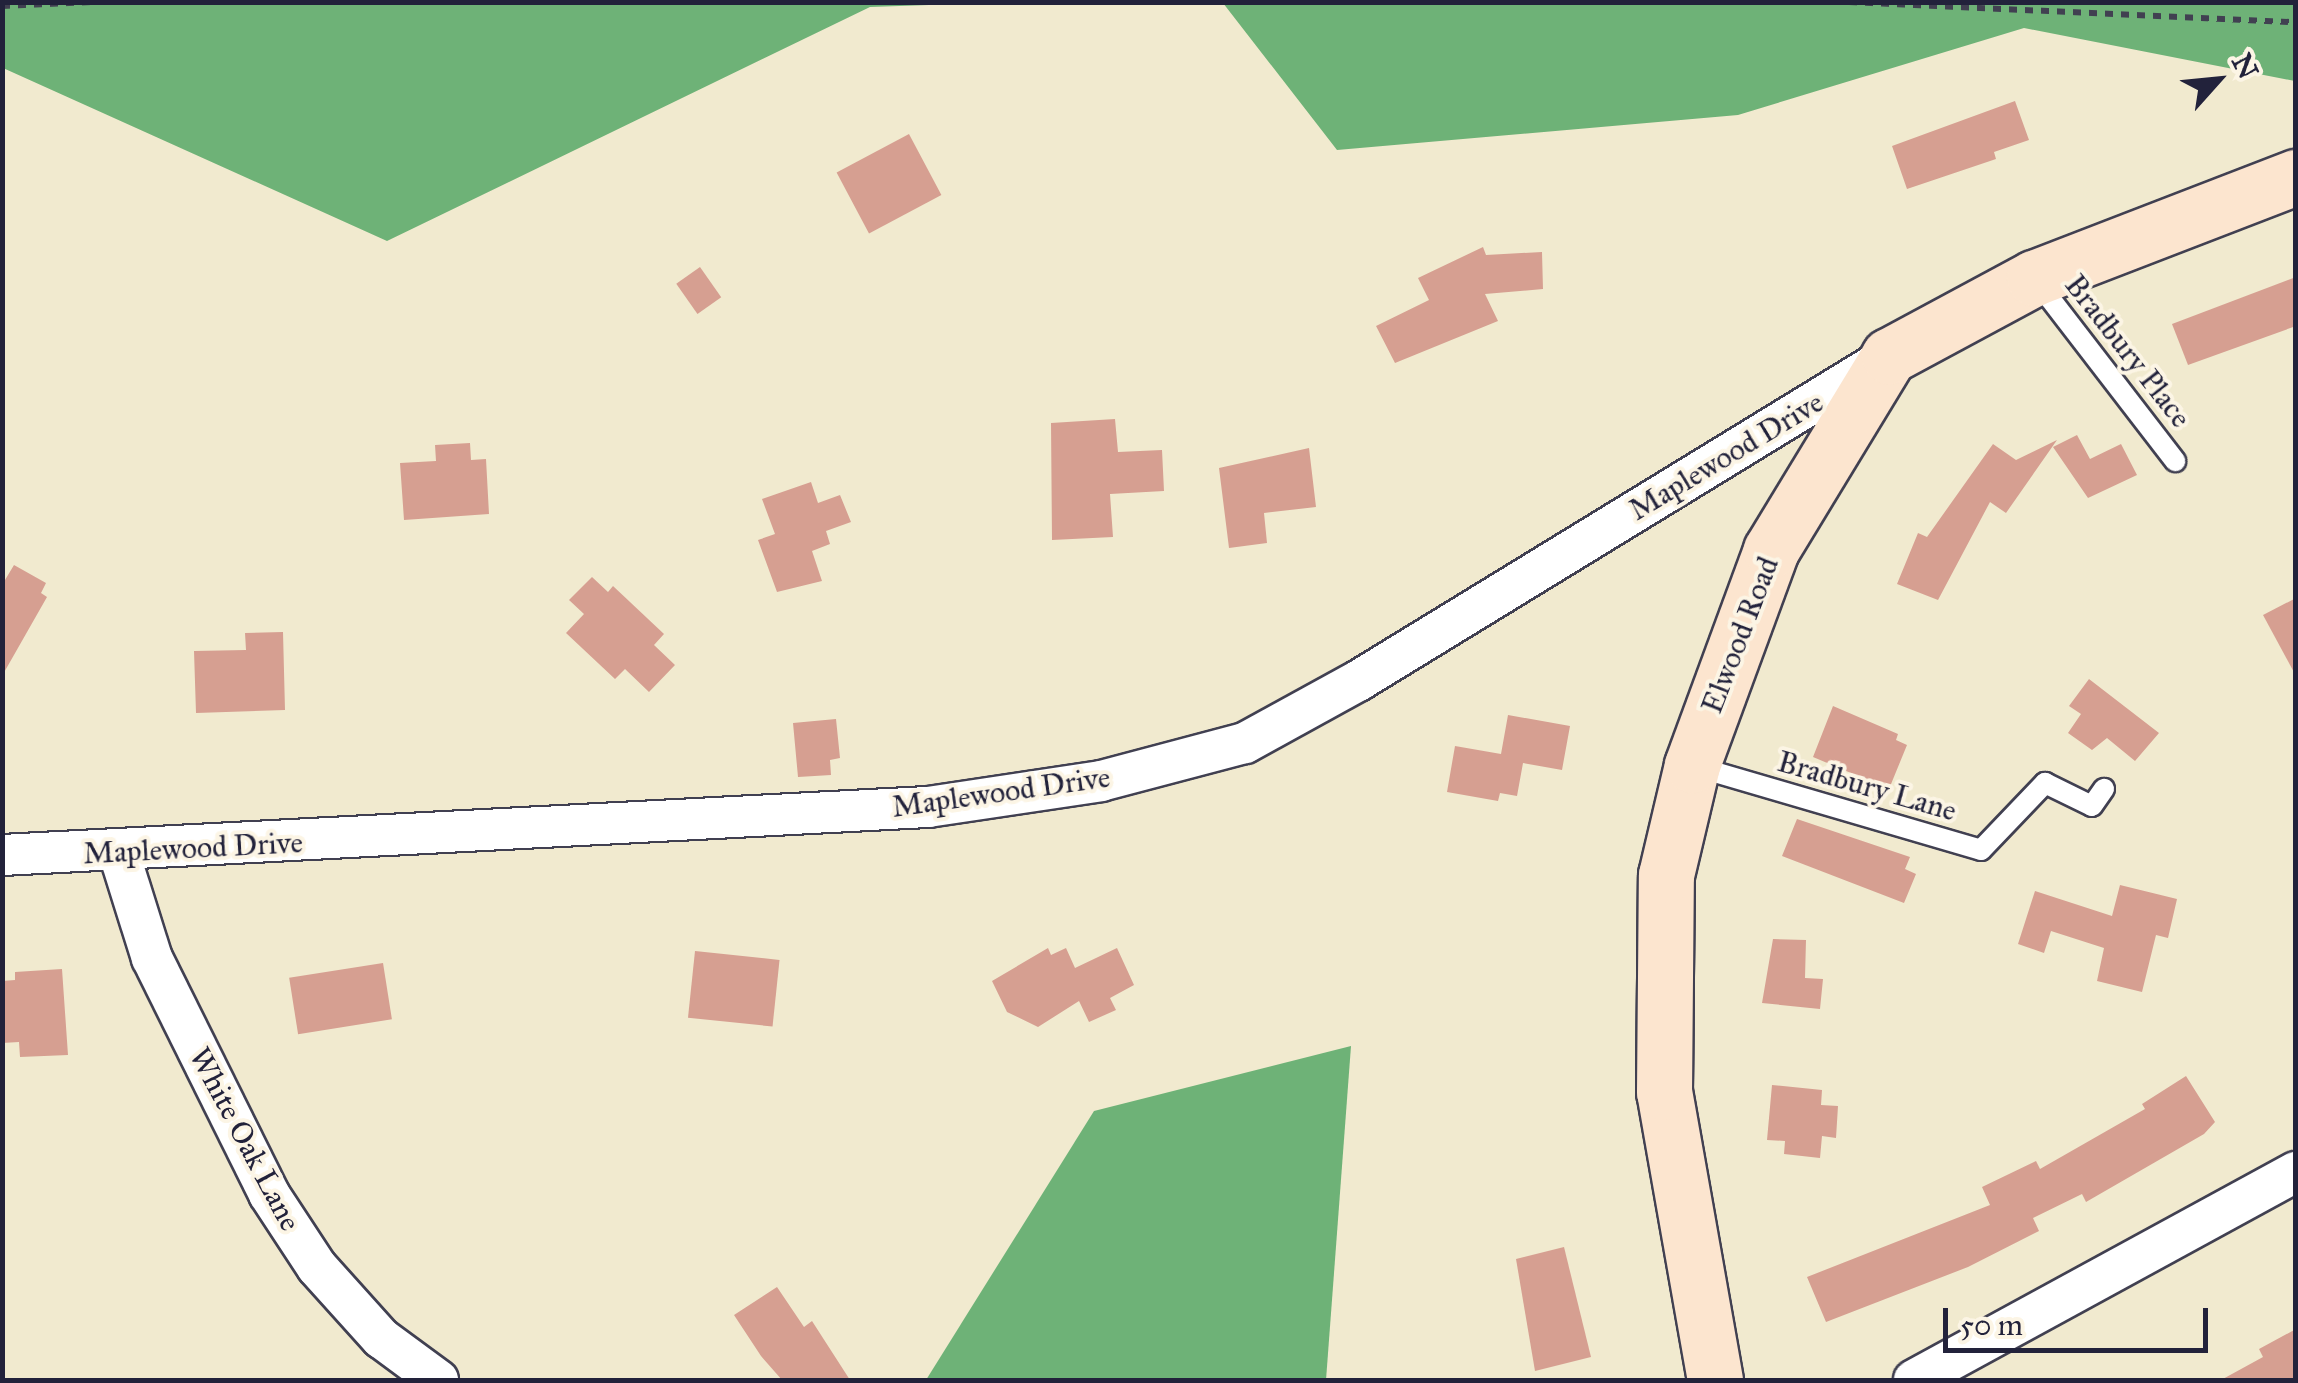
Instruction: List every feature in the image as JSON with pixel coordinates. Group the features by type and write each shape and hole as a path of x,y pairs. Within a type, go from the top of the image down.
{"main road":[{"path":"1889,356 2034,278 2296,177"},
{"name":"Elwood Road","path":"1715,1380 1664,1092 1666,875 1692,765 1770,550 1889,356"}],"street":[{"name":"Maplewood Drive","path":"2,856 118,853 928,806 1100,780 1244,743 1358,681 1889,356"},
{"name":"White Oak Lane","path":"118,853 152,958 268,1194 318,1267 381,1338 438,1380"},
{"path":"1914,1380 2296,1172"}],"lane":[{"name":"Bradbury Place","path":"2034,278 2176,461"},
{"name":"Bradbury Lane","path":"1692,765 1981,850 2045,783 2092,806 2104,789"}],"path":[{"path":"2,6 92,2"},
{"path":"1849,2 2296,22"}],"green space":[{"path":"3,2 988,3 870,7 387,241 3,68"},
{"path":"1223,3 2295,3 2295,81 2024,28 1738,115 1337,150"},
{"path":"1351,1046 1326,1380 926,1380 1094,1111"}],"building":[{"path":"2015,101 2029,140 1994,152 1996,159 1907,189 1892,146"},
{"path":"909,134 941,195 869,233 837,172"},
{"path":"1483,247 1486,255 1542,252 1543,289 1485,294 1498,321 1395,363 1376,326 1429,300 1418,278"},
{"path":"700,267 721,297 697,314 676,284"},
{"path":"2296,277 2296,326 2188,365 2172,324"},
{"path":"1115,419 1118,452 1162,450 1164,491 1110,494 1113,537 1052,540 1051,423"},
{"path":"2077,435 2090,459 2121,444 2137,475 2088,498 2053,447"},
{"path":"2057,440 2006,513 1990,502 1938,600 1897,584 1918,533 1927,537 1993,444 2016,460"},
{"path":"470,443 471,460 486,459 489,514 404,520 400,463 436,461 435,445"},
{"path":"1309,448 1316,507 1264,513 1267,543 1229,548 1219,468"},
{"path":"811,482 818,503 840,495 851,522 826,531 830,544 812,551 822,581 777,592 758,540 775,534 762,499"},
{"path":"14,565 46,583 41,593 47,597 2,676 2,585"},
{"path":"592,577 608,592 613,586 664,634 654,645 675,665 649,692 625,669 615,679 566,633 584,614 569,600"},
{"path":"2296,598 2296,676 2263,615"},
{"path":"283,632 285,710 196,713 194,651 246,650 245,633"},
{"path":"2089,679 2159,733 2135,761 2107,738 2092,750 2068,733 2081,714 2069,706"},
{"path":"1833,706 1898,734 1896,740 1907,745 1889,789 1813,757"},
{"path":"1508,715 1570,726 1562,770 1523,763 1517,796 1500,793 1498,801 1447,792 1455,746 1501,754"},
{"path":"836,719 840,758 830,760 831,775 798,777 793,723"},
{"path":"1797,819 1910,857 1905,869 1916,874 1904,903 1782,856"},
{"path":"2120,885 2177,899 2168,938 2156,935 2142,992 2097,981 2104,948 2051,931 2044,953 2018,944 2035,891 2112,916"},
{"path":"1773,939 1806,940 1805,978 1823,979 1820,1009 1762,1003"},
{"path":"1048,948 1051,955 1066,948 1075,968 1117,948 1134,985 1110,998 1116,1010 1089,1022 1079,1001 1038,1027 1007,1012 992,981"},
{"path":"695,951 780,960 773,1027 688,1018"},
{"path":"383,963 392,1019 298,1034 289,978"},
{"path":"62,969 68,1055 20,1057 19,1042 2,1043 2,981 15,980 15,972"},
{"path":"2186,1076 2215,1122 2204,1134 2086,1202 2082,1194 2033,1218 2039,1231 1968,1267 1826,1322 1807,1277 1990,1205 1982,1187 2036,1161 2040,1169 2145,1109 2142,1104"},
{"path":"1772,1085 1822,1090 1821,1105 1838,1106 1836,1138 1822,1136 1820,1158 1784,1154 1785,1141 1767,1140"},
{"path":"1564,1247 1591,1357 1535,1371 1516,1259"},
{"path":"777,1287 804,1327 812,1321 850,1380 782,1380 761,1356 734,1315"},
{"path":"2296,1329 2296,1380 2221,1380 2263,1357 2259,1349"}]}
